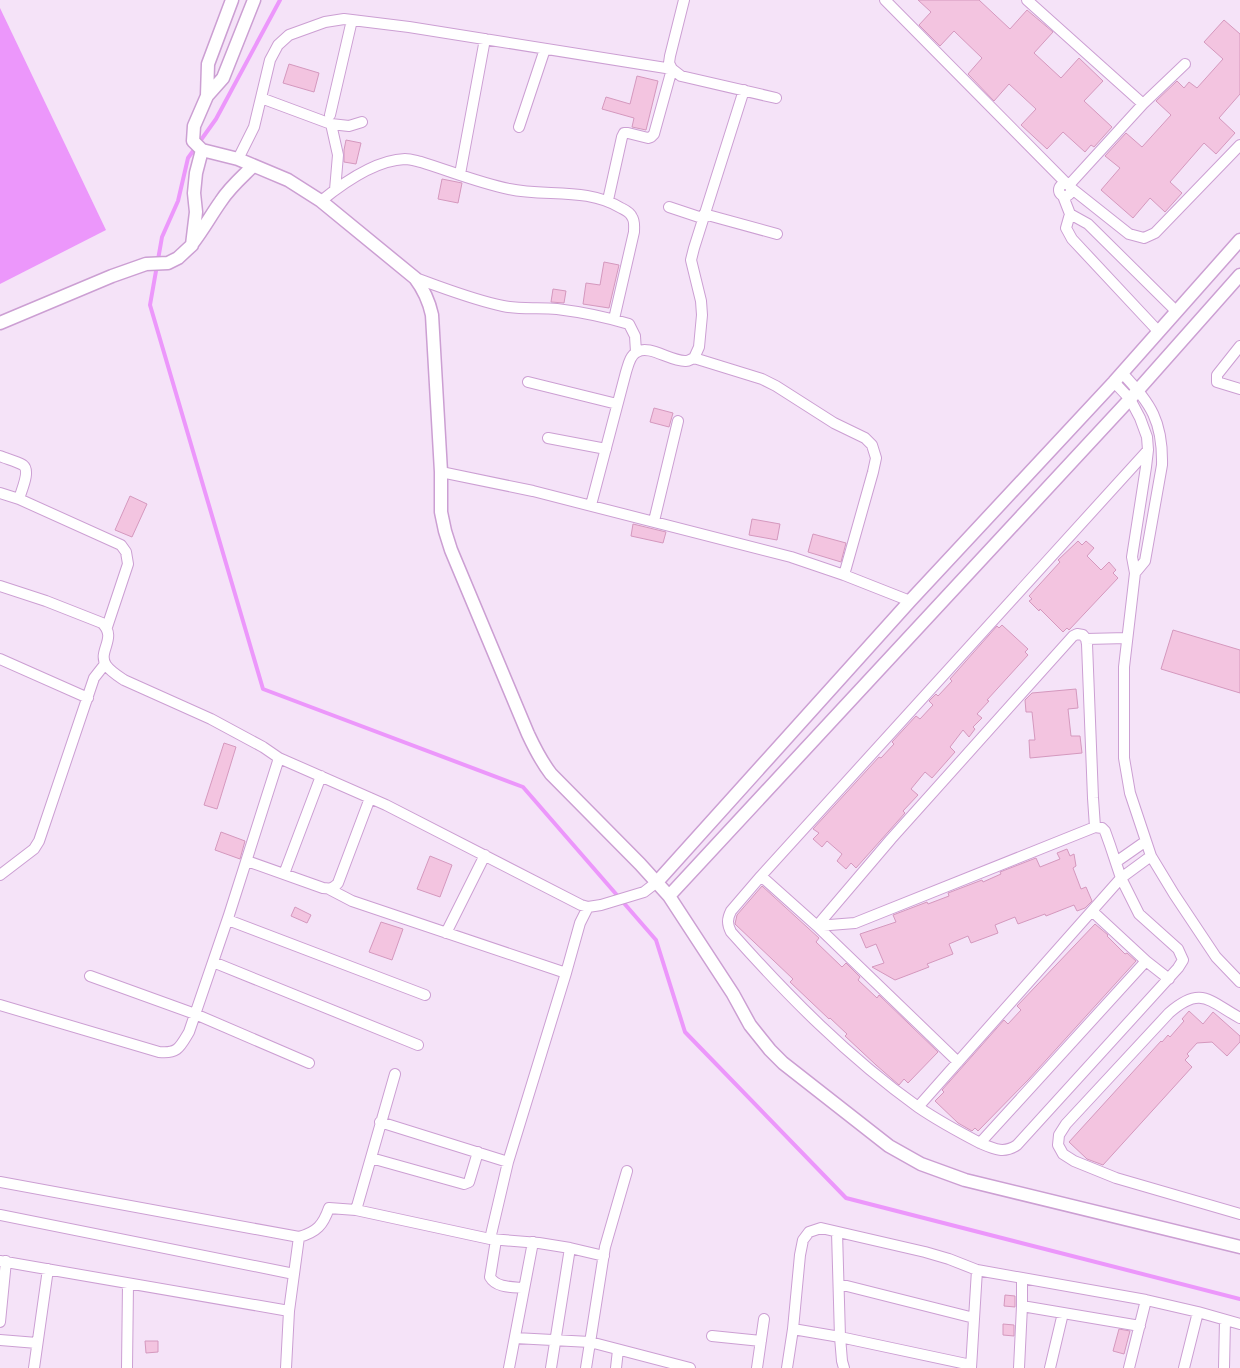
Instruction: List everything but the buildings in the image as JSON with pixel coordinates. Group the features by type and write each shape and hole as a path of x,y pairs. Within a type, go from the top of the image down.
{"street":[{"path":"207,96 208,64 232,0"},
{"path":"192,245 196,212 194,193 198,145 194,126 207,96 223,78 254,0"},
{"path":"608,200 624,134 628,133 648,138 654,134 672,69 669,62 670,56 684,0"},
{"path":"885,0 1069,186 1129,234 1144,238 1156,233 1240,145"},
{"path":"1027,0 1143,104"},
{"path":"238,158 254,127 270,60 278,45 288,35 325,22 344,19 409,27 672,69 681,76 776,98"},
{"path":"335,190 338,156 330,120 352,20"},
{"path":"460,174 485,39"},
{"path":"519,127 545,49"},
{"path":"1069,186 1143,104 1185,64"},
{"path":"694,358 699,347 702,315 691,260 703,216 744,90"},
{"path":"261,98 349,126 362,122"},
{"path":"198,145 238,158 288,180 321,201 415,278 426,293 432,315 441,472 441,512 445,531 451,550 528,734 538,756 551,774 669,896 733,994 750,1025 770,1050 783,1063 889,1146 921,1164 965,1180 1240,1247"},
{"path":"321,201 354,177 384,164 407,159 508,189 530,193 562,194 608,200 629,213 633,217 634,225 614,319"},
{"path":"0,323 98,281 146,264 173,261 192,245 232,186 253,166"},
{"path":"1069,186 1062,184 1059,187 1059,191 1070,214 1066,228 1068,233 1158,331"},
{"path":"669,207 776,234"},
{"path":"1070,214 1088,224 1176,311"},
{"path":"0,493 19,499 121,545 126,552 128,564 107,627 109,635 104,653 105,664 114,674 211,719 263,747 279,758 370,798 581,905 588,907 601,905 644,892 657,882 910,601 1118,377 1240,240"},
{"path":"669,896 1134,394 1240,275"},
{"path":"415,278 504,306 525,309 556,309 614,319 629,324 635,336 636,352"},
{"path":"1240,346 1217,375 1218,382 1240,389"},
{"path":"591,505 631,358 636,352 646,349 674,359 686,361 694,358 762,379 834,423 865,438 872,445 876,458 873,472 844,575"},
{"path":"1118,377 1152,409 1160,434 1162,450 1162,465 1145,561 1135,573"},
{"path":"528,382 617,404"},
{"path":"1134,394 1144,425 1148,450 1132,557 1135,573 1124,667 1124,758 1130,793 1151,856 1216,957 1240,982"},
{"path":"654,522 678,421"},
{"path":"548,438 606,449"},
{"path":"817,926 855,923 1095,827 1102,828 1105,831 1121,878 1139,914 1178,949 1183,960 1178,968 1017,1145 1010,1150 1003,1151 980,1143 918,1107 850,1054 764,970 728,926 728,917 731,911 761,876 1148,450"},
{"path":"0,456 23,465 27,469 19,499"},
{"path":"441,472 591,505 792,557 910,601"},
{"path":"0,586 46,600 96,620 107,627"},
{"path":"817,926 891,839 1073,636 1077,634 1086,639 1127,638"},
{"path":"1086,639 1095,827"},
{"path":"0,659 88,698"},
{"path":"0,875 34,849 39,841 94,678 105,664"},
{"path":"0,1005 159,1052 170,1053 179,1048 195,1014 228,920 279,758"},
{"path":"284,874 321,776"},
{"path":"330,889 338,883 370,798"},
{"path":"1116,862 1146,841"},
{"path":"446,934 485,855"},
{"path":"918,1107 1121,878 1151,856"},
{"path":"246,862 330,889 352,901 446,934 566,973"},
{"path":"761,876 817,926 958,1062"},
{"path":"524,1288 498,1285 492,1282 490,1277 493,1240 508,1162 580,923 588,907"},
{"path":"1092,910 1146,961 1169,979"},
{"path":"228,920 425,995"},
{"path":"980,1143 1146,961"},
{"path":"213,962 418,1046"},
{"path":"90,976 195,1014 309,1063"},
{"path":"1240,1018 1206,998 1191,998 1180,1004 1169,1013 1066,1124 1059,1135 1058,1145 1063,1154 1116,1178 1240,1214"},
{"path":"356,1210 395,1074"},
{"path":"380,1122 508,1162"},
{"path":"372,1158 464,1184 468,1182 478,1152"},
{"path":"586,1368 604,1256 627,1171"},
{"path":"0,1182 299,1237 318,1230 329,1208 356,1210 493,1240 533,1242 604,1256"},
{"path":"0,1215 294,1274"},
{"path":"787,1368 803,1240 809,1232 821,1228 941,1257 977,1270 1146,1300 1240,1324"},
{"path":"837,1232 840,1336 844,1368"},
{"path":"286,1368 290,1311 299,1237"},
{"path":"509,1368 533,1242"},
{"path":"550,1368 570,1248"},
{"path":"0,1322 3,1261 290,1311"},
{"path":"34,1368 48,1269"},
{"path":"793,1328 840,1336 971,1367 977,1270"},
{"path":"1019,1368 1022,1278"},
{"path":"126,1368 128,1284"},
{"path":"839,1284 974,1318"},
{"path":"1129,1368 1146,1300"},
{"path":"1022,1306 1140,1326"},
{"path":"1184,1368 1198,1312"},
{"path":"1050,1368 1063,1313"},
{"path":"757,1368 764,1319"},
{"path":"1224,1368 1225,1320"},
{"path":"712,1336 761,1341"},
{"path":"515,1338 590,1342 690,1368"},
{"path":"0,1340 37,1343"},
{"path":"616,1368 618,1350"}],"shaded area":[{"path":"0,8 106,230 0,284"}],"waterway":[{"path":"280,0 216,119 188,158 178,201 162,237 150,305 263,689 523,787 656,940 685,1032 846,1198 1240,1299"}]}
